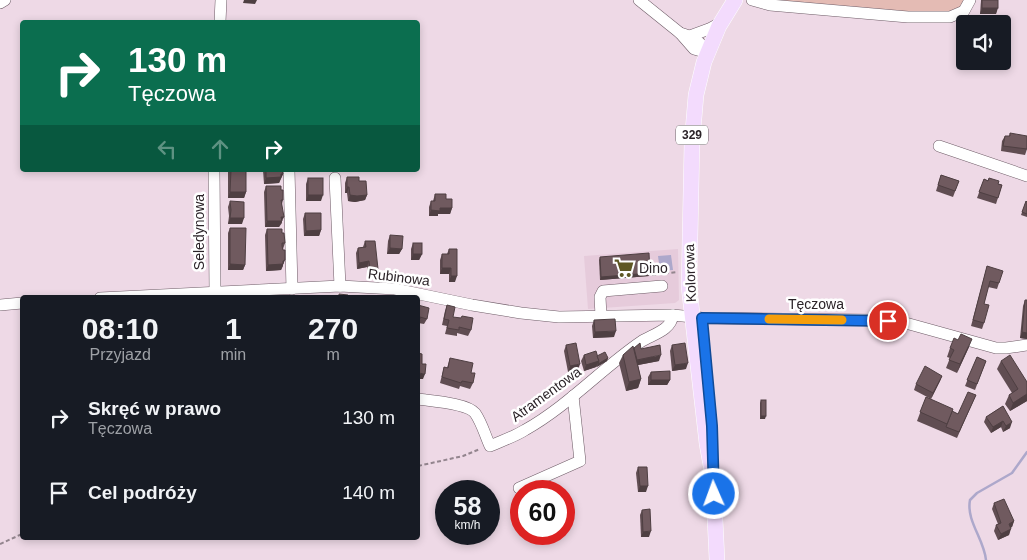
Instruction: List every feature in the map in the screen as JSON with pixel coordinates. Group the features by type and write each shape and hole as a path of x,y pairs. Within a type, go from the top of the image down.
{"main road":[{"name":"329","path":"708,53 722,22 735,0"},
{"name":"Kolorowa","path":"708,53 700,78 694,110 688,272 697,317 707,444 713,477 717,560"}],"street":[{"path":"0,2 5,0"},
{"path":"220,20 221,0"},
{"path":"639,0 685,34 694,49 708,53"},
{"path":"752,0 770,5 908,16 950,17 964,11 970,0"},
{"path":"685,34 709,29 722,22"},
{"path":"939,146 1027,176"},
{"name":"Seledynowa","path":"214,172 214,293"},
{"path":"289,172 292,289"},
{"path":"334,178 340,286"},
{"name":"Rubinowa","path":"176,295 340,286 395,289 521,313 559,317 673,315 697,317"},
{"path":"601,316 600,297 603,291 662,286"},
{"path":"0,305 20,303"},
{"name":"Atramentowa","path":"490,446 525,431 636,346 669,325 673,315"},
{"name":"Tęczowa","path":"697,317 881,320 902,322 996,348 1027,345"},
{"path":"538,480 580,461 572,396"},
{"path":"420,399 468,408 473,411 490,446"}],"path":[{"path":"652,275 682,272"},
{"path":"420,466 463,456 490,446"},
{"path":"0,544 20,535"}],"shaded area":[{"path":"775,0 965,0 961,8 946,12 918,12 858,9"},
{"path":"678,249 679,300 675,303 588,309 584,256"},
{"path":"671,255 673,270 660,271 658,256"}],"building":[{"path":"982,0 998,0 998,8 982,8"},
{"path":"1010,133 1027,136 1027,149 1003,146 1005,136 1010,136"},
{"path":"231,172 246,172 246,192 230,192"},
{"path":"266,172 282,172 281,177 266,178"},
{"path":"941,175 959,181 955,191 938,185"},
{"path":"347,177 359,177 359,181 366,181 367,195 350,195 349,187 347,187"},
{"path":"308,178 323,178 323,195 308,195"},
{"path":"989,178 999,181 998,184 1002,185 998,198 979,192 984,179 988,181"},
{"path":"266,186 281,186 281,190 283,190 283,200 281,200 284,217 281,217 282,221 267,221"},
{"path":"435,194 446,194 446,199 452,199 452,208 440,208 440,211 431,210 431,201 435,201"},
{"path":"230,201 244,202 244,218 230,218"},
{"path":"1027,202 1027,214 1022,212"},
{"path":"305,213 321,213 321,230 306,231"},
{"path":"230,228 246,228 245,265 230,264"},
{"path":"267,229 282,229 282,233 284,233 285,243 282,243 282,246 283,250 285,250 285,260 283,264 268,265"},
{"path":"390,235 403,236 402,249 390,248"},
{"path":"365,241 375,241 378,269 370,269 369,261 359,263 358,248 366,247"},
{"path":"413,243 422,243 422,254 413,254"},
{"path":"449,249 457,249 457,276 451,276 451,268 442,268 442,254 449,254"},
{"name":"Dino","path":"649,253 650,273 601,277 600,257"},
{"path":"987,266 1003,271 999,283 990,281 984,304 989,305 984,323 973,320"},
{"path":"1025,300 1027,300 1027,333 1022,332"},
{"path":"447,305 455,307 453,317 473,318 471,330 459,327 459,330 447,328 449,320 444,319"},
{"path":"420,306 429,308 427,319 420,317"},
{"path":"615,319 616,331 595,332 594,320"},
{"path":"961,334 972,339 960,364 949,360 954,350 950,348 954,338 958,340"},
{"path":"576,343 580,364 570,366 566,345"},
{"path":"640,343 641,349 660,345 661,355 637,360 634,348"},
{"path":"685,343 688,363 675,365 672,345"},
{"path":"633,346 641,379 629,382 623,355"},
{"path":"596,351 599,361 586,365 584,355"},
{"path":"605,352 608,358 598,364 597,356"},
{"path":"420,354 422,354 422,364 426,364 425,374 420,373"},
{"path":"1010,355 1027,382 1027,394 1013,403 1009,395 1018,389 1001,361"},
{"path":"977,357 986,361 977,384 967,380"},
{"path":"450,358 473,363 471,373 475,373 473,383 462,381 461,383 442,377 444,367 448,368"},
{"path":"925,366 942,376 933,393 916,384"},
{"path":"670,371 670,380 651,380 651,372"},
{"path":"968,392 976,395 959,432 946,427 952,411 958,414"},
{"path":"926,397 953,409 947,424 920,412"},
{"path":"761,400 766,400 766,416 761,416"},
{"path":"1003,406 1012,422 1006,426 1003,421 993,427 986,417"},
{"path":"638,467 647,467 648,486 640,486"},
{"path":"1004,499 1014,521 1009,524 1011,529 1001,534 996,525 1001,523 994,503"},
{"path":"650,509 651,531 643,532 642,510"}],"waterway":[{"path":"986,560 985,552 973,523 969,508 970,500 977,493 1012,473 1027,452"}],"slow traffic":[{"path":"769,319 842,320"}],"place":[{"name":"Dino","path":"624,268"}],"route":[{"path":"714,494 712,426 702,318 888,321"}]}
